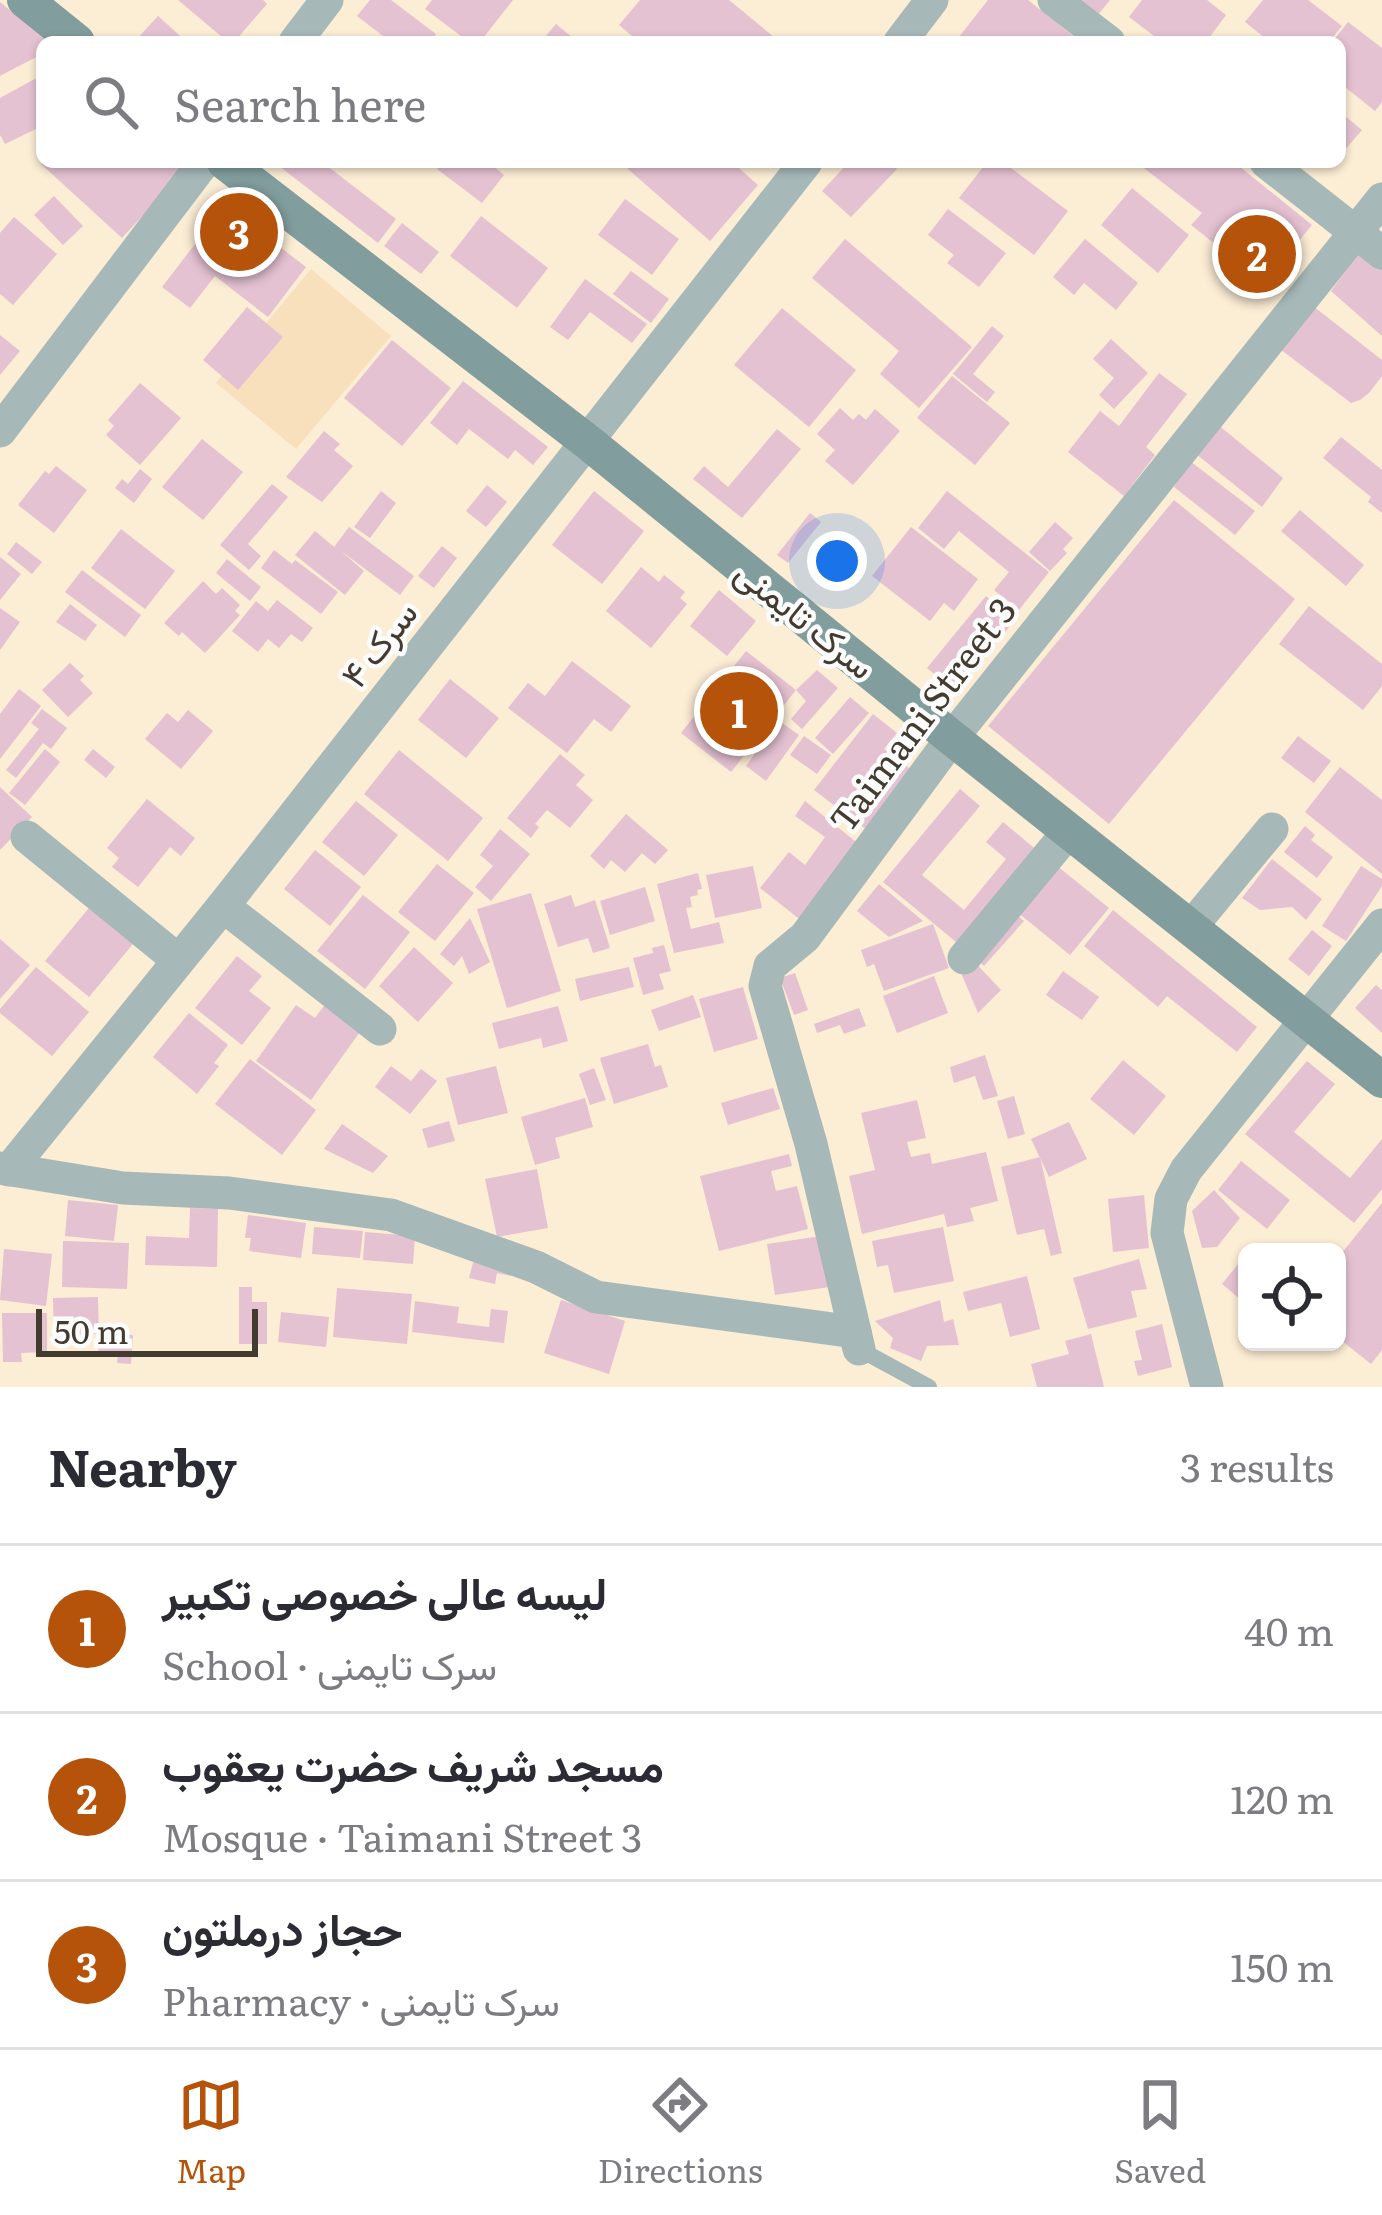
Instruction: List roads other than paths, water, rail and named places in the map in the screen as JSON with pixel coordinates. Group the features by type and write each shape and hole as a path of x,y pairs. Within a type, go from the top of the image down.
{"main road":[{"path":"25,0 69,36"},
{"name":"سرک تایمنی","path":"233,168 589,442 1382,1080"}],"street":[{"path":"300,36 327,0"},
{"path":"905,36 932,0"},
{"path":"1054,0 1101,36"},
{"path":"0,431 199,168"},
{"name":"سرک ۴","path":"4,1169 223,905 801,168"},
{"path":"1274,168 1370,242"},
{"name":"Taimani Street 3","path":"857,1341 811,1144 765,986 766,975 778,957 805,937 952,737 1370,242 1382,199"},
{"path":"1190,928 1272,829"},
{"path":"964,958 1069,831"},
{"path":"27,837 178,960"},
{"path":"223,905 380,1029"},
{"path":"1207,1387 1167,1233 1171,1199 1186,1169 1382,925"},
{"path":"4,1169 123,1188 229,1192 391,1215 536,1267 596,1297 857,1341"}],"lane":[{"path":"857,1341 929,1387"}],"place":[{"name":"حجاز درملتون","path":"239,232"},
{"name":"مسجد شریف حضرت یعقوب","path":"1257,254"},
{"name":"لیسه عالی خصوصی تکبیر","path":"739,711"}]}
